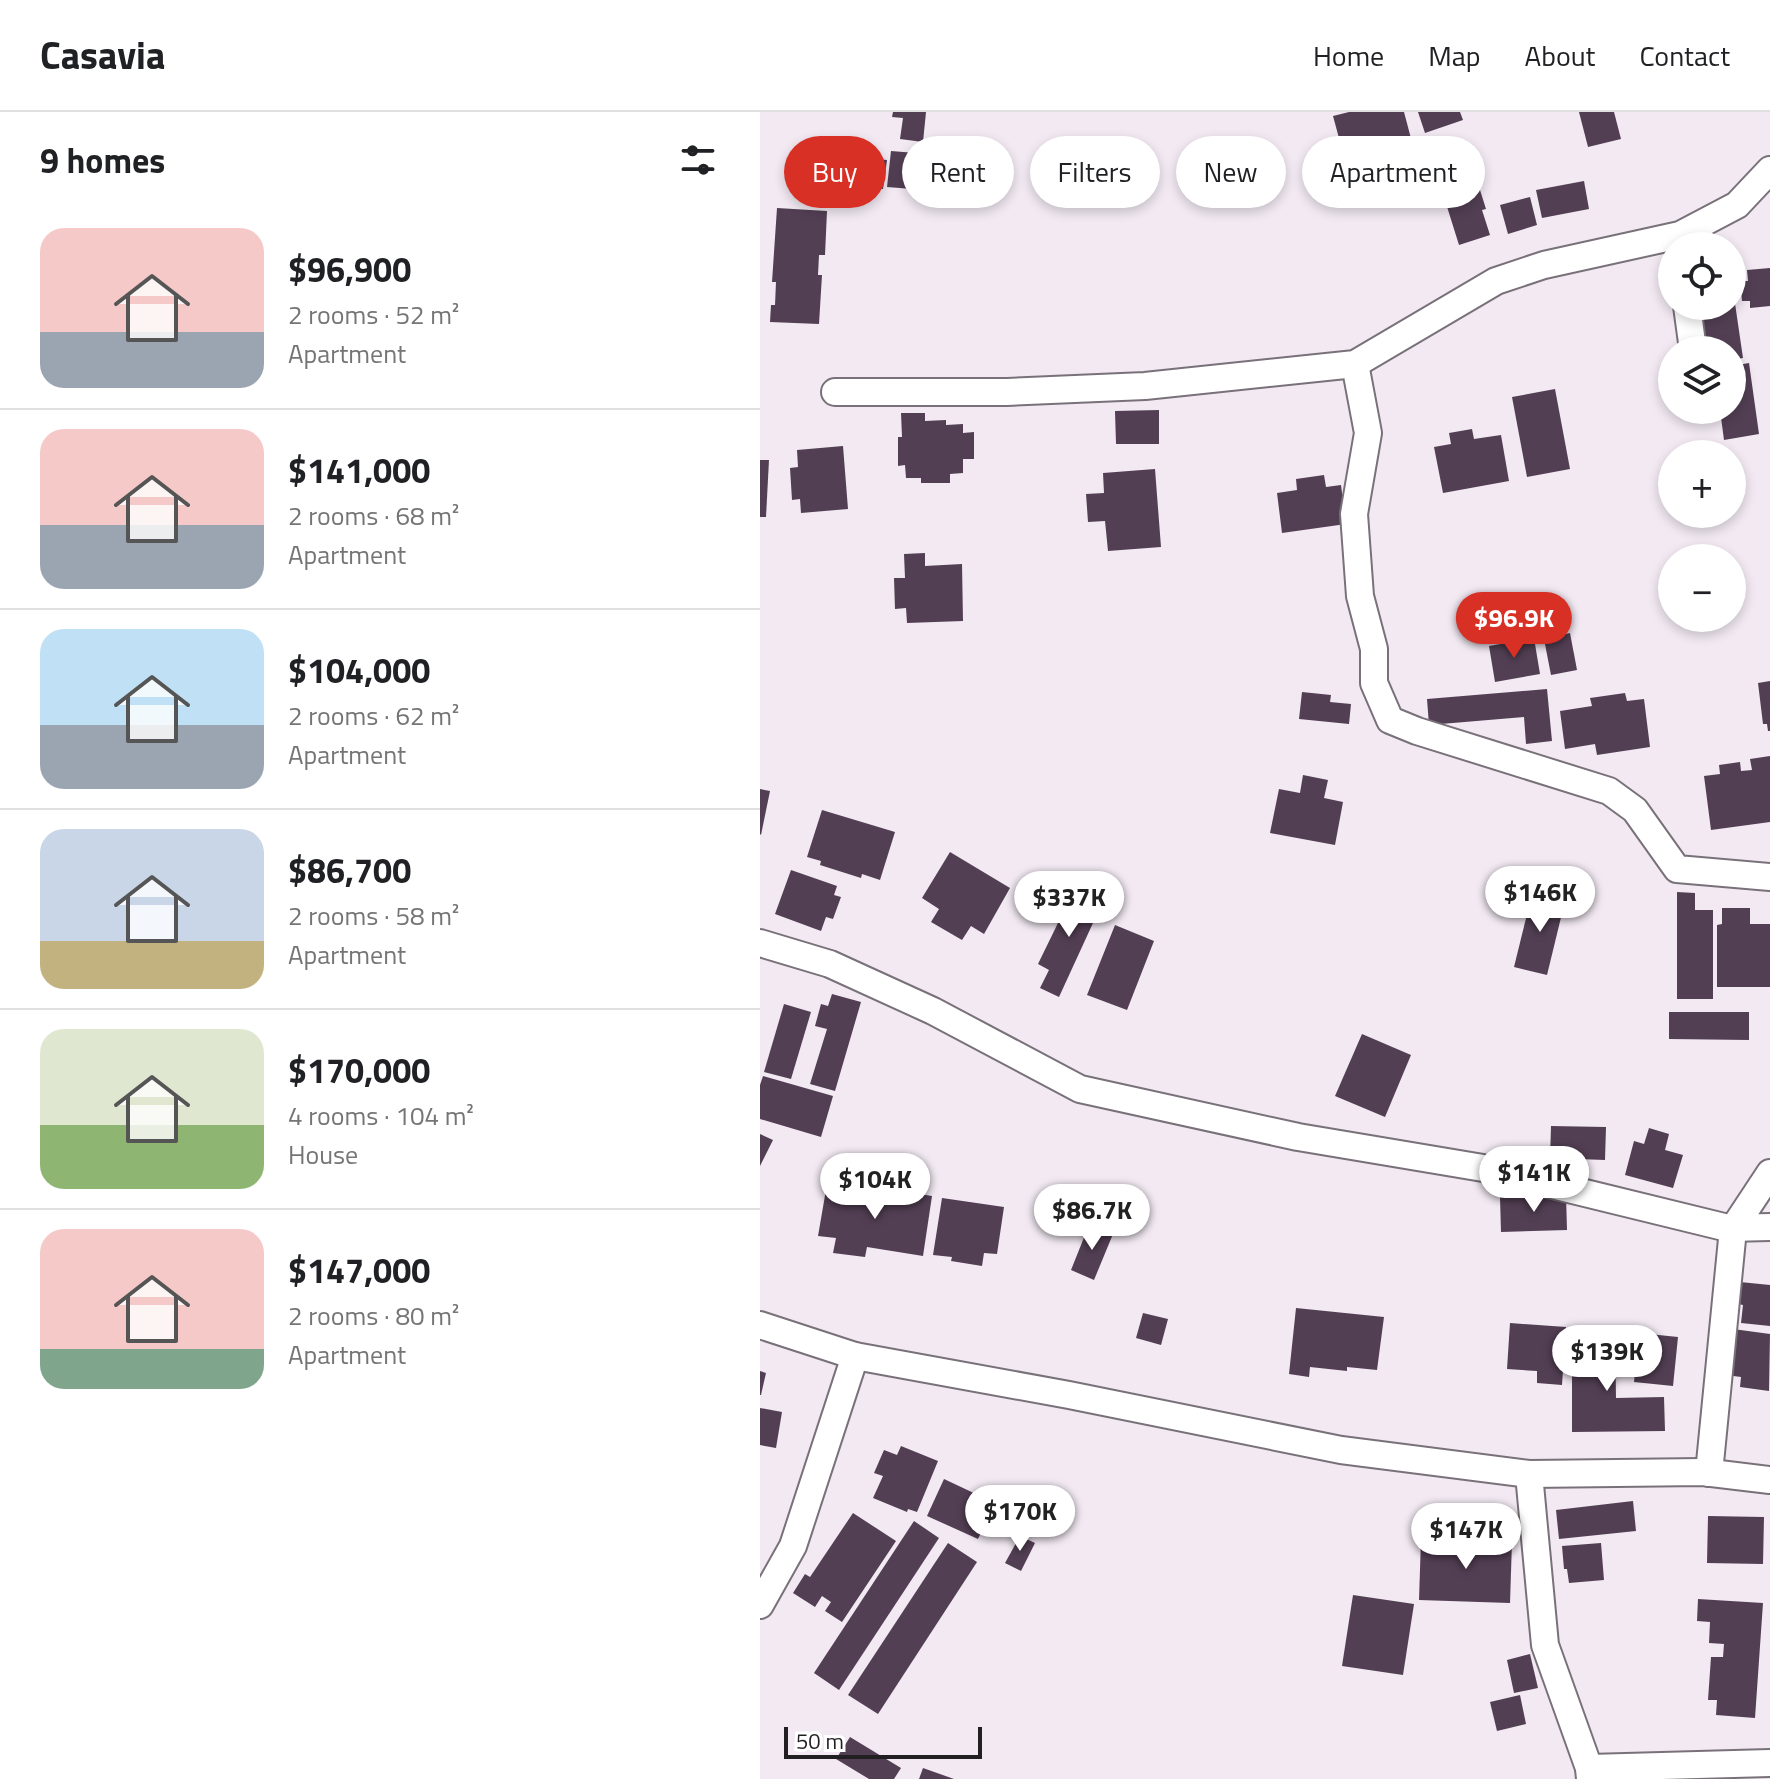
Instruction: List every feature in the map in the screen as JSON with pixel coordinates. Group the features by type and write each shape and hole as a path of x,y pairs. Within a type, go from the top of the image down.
{"street":[{"path":"1694,232 1737,205 1770,170"},
{"path":"835,392 1007,392 1145,386 1355,364 1496,281 1544,265 1658,244"},
{"path":"1355,364 1368,433 1354,514 1360,596 1374,649 1374,683 1390,720 1609,791 1635,810 1677,869 1770,877"},
{"path":"760,943 830,964 920,1005 1080,1089 1298,1137 1483,1168 1733,1228 1770,1227"},
{"path":"1709,1473 1733,1228 1770,1173"},
{"path":"760,1325 855,1356 1341,1450 1529,1474 1709,1473 1770,1480"},
{"path":"760,1605 793,1546 855,1356"},
{"path":"1529,1474 1545,1645 1590,1774 1770,1763"}],"building":[{"path":"893,112 926,112 924,136 902,136 900,139 903,118 892,117"},
{"path":"1349,112 1404,112 1410,136 1338,136 1333,116"},
{"path":"1418,112 1460,112 1463,120 1425,133"},
{"path":"1579,112 1614,112 1621,139 1588,147"},
{"path":"891,151 902,152 902,188 887,187"},
{"path":"1584,181 1589,209 1542,218 1536,190"},
{"path":"1530,197 1537,225 1508,234 1500,205"},
{"path":"1485,206 1486,209 1482,210 1490,235 1459,245 1447,208"},
{"path":"777,208 827,211 825,255 819,255 818,275 822,275 819,324 770,322 771,305 775,305 776,282 772,282"},
{"path":"1770,268 1770,306 1750,308 1750,301 1746,301 1747,270"},
{"path":"1699,320 1737,320 1740,336 1701,336"},
{"path":"1749,363 1759,434 1724,440 1722,424 1746,424 1746,364"},
{"path":"1555,389 1570,469 1527,477 1512,397"},
{"path":"1159,410 1159,444 1116,444 1115,411"},
{"path":"901,413 925,413 925,421 946,420 946,425 963,424 963,433 974,432 974,459 963,459 963,473 950,474 950,483 921,483 921,478 906,478 905,465 898,466"},
{"path":"1472,429 1474,439 1501,435 1509,481 1443,493 1434,447 1451,444 1449,433"},
{"path":"843,446 848,509 801,513 800,499 792,500 790,468 798,467 797,450"},
{"path":"760,460 769,460 766,517 760,517"},
{"path":"1155,469 1161,547 1108,551 1105,521 1088,522 1086,494 1104,493 1103,473"},
{"path":"1324,475 1326,487 1341,485 1346,524 1282,533 1277,493 1297,490 1296,479"},
{"path":"925,553 925,566 962,564 963,621 907,623 906,608 895,609 894,578 905,578 904,554"},
{"path":"1570,633 1577,670 1551,675 1544,639"},
{"path":"1534,638 1540,674 1495,682 1489,646"},
{"path":"1770,681 1768,731 1767,724 1763,724 1758,683"},
{"path":"1547,689 1552,741 1526,744 1524,717 1429,725 1427,699"},
{"path":"1302,692 1331,695 1330,702 1351,704 1349,724 1299,719"},
{"path":"1625,693 1627,701 1644,699 1650,747 1597,755 1595,744 1565,749 1560,711 1592,706 1590,698"},
{"path":"1770,756 1770,822 1711,830 1704,776 1720,774 1719,765 1740,762 1741,771 1752,770 1750,759"},
{"path":"1303,775 1328,780 1324,798 1343,802 1335,845 1270,833 1279,789 1300,793"},
{"path":"760,789 770,791 761,835 760,834"},
{"path":"822,810 895,832 880,880 862,874 861,878 820,865 821,861 807,857"},
{"path":"950,852 1010,888 984,934 971,926 962,940 931,922 939,909 922,898"},
{"path":"791,870 837,886 834,895 841,897 833,919 826,917 821,931 775,914"},
{"path":"1076,886 1104,899 1059,997 1040,988 1049,970 1038,964"},
{"path":"1677,892 1695,893 1695,910 1713,910 1713,999 1677,999"},
{"path":"1532,894 1565,901 1547,975 1514,967"},
{"path":"1032,900 1045,906 1040,919 1026,914"},
{"path":"1722,908 1750,908 1750,924 1770,924 1770,987 1717,987 1717,925 1722,924"},
{"path":"1115,925 1154,941 1127,1010 1087,995"},
{"path":"832,994 861,1002 835,1091 810,1084 827,1029 815,1026 821,1004 828,1006"},
{"path":"784,1004 811,1012 791,1079 764,1072"},
{"path":"1669,1012 1749,1012 1749,1040 1669,1039"},
{"path":"1362,1034 1411,1055 1385,1117 1335,1096"},
{"path":"763,1076 833,1096 821,1137 760,1119"},
{"path":"1551,1126 1606,1127 1605,1160 1550,1158"},
{"path":"1649,1128 1669,1134 1665,1150 1683,1155 1673,1188 1625,1175 1634,1141 1644,1144"},
{"path":"760,1134 773,1140 760,1166"},
{"path":"827,1184 906,1196 907,1192 932,1196 923,1256 867,1247 865,1257 833,1253 836,1238 818,1236"},
{"path":"1566,1195 1567,1230 1501,1232 1500,1197"},
{"path":"942,1198 1004,1207 997,1254 984,1253 982,1266 933,1255"},
{"path":"1089,1225 1113,1234 1094,1280 1071,1270"},
{"path":"1740,1282 1770,1285 1770,1326 1741,1323 1743,1305 1738,1304"},
{"path":"1296,1308 1384,1317 1377,1370 1310,1367 1309,1377 1289,1374"},
{"path":"1143,1313 1168,1319 1161,1345 1136,1338"},
{"path":"1510,1323 1566,1327 1562,1385 1537,1383 1537,1371 1507,1369"},
{"path":"1733,1329 1770,1334 1769,1391 1740,1387 1741,1377 1726,1375"},
{"path":"1639,1333 1678,1337 1673,1386 1634,1382"},
{"path":"1572,1336 1615,1336 1616,1398 1664,1397 1665,1431 1572,1432"},
{"path":"760,1371 766,1373 761,1395 760,1395"},
{"path":"760,1408 782,1412 776,1448 760,1445"},
{"path":"901,1446 938,1461 917,1512 908,1509 907,1512 873,1498 883,1476 874,1473 884,1450 897,1455"},
{"path":"944,1479 995,1503 978,1539 927,1516"},
{"path":"1633,1501 1636,1531 1559,1539 1556,1510"},
{"path":"853,1513 896,1541 842,1622 825,1611 831,1602 822,1596 815,1607 793,1593 805,1574 810,1577"},
{"path":"1708,1516 1764,1517 1763,1564 1707,1563"},
{"path":"914,1521 939,1538 839,1690 814,1673"},
{"path":"1020,1536 1035,1543 1021,1571 1005,1563"},
{"path":"1421,1539 1512,1541 1510,1603 1419,1600"},
{"path":"948,1543 977,1562 878,1714 848,1695"},
{"path":"1601,1543 1604,1580 1569,1583 1562,1546"},
{"path":"1353,1595 1414,1604 1403,1675 1342,1666"},
{"path":"1698,1599 1763,1603 1755,1718 1716,1715 1717,1700 1708,1700 1711,1657 1723,1657 1724,1644 1709,1643 1710,1622 1697,1621"},
{"path":"1530,1654 1538,1688 1514,1693 1507,1660"},
{"path":"1520,1695 1526,1724 1497,1731 1490,1702"},
{"path":"850,1737 901,1768 894,1779 869,1779 836,1759"},
{"path":"923,1768 954,1779 919,1779"}]}
